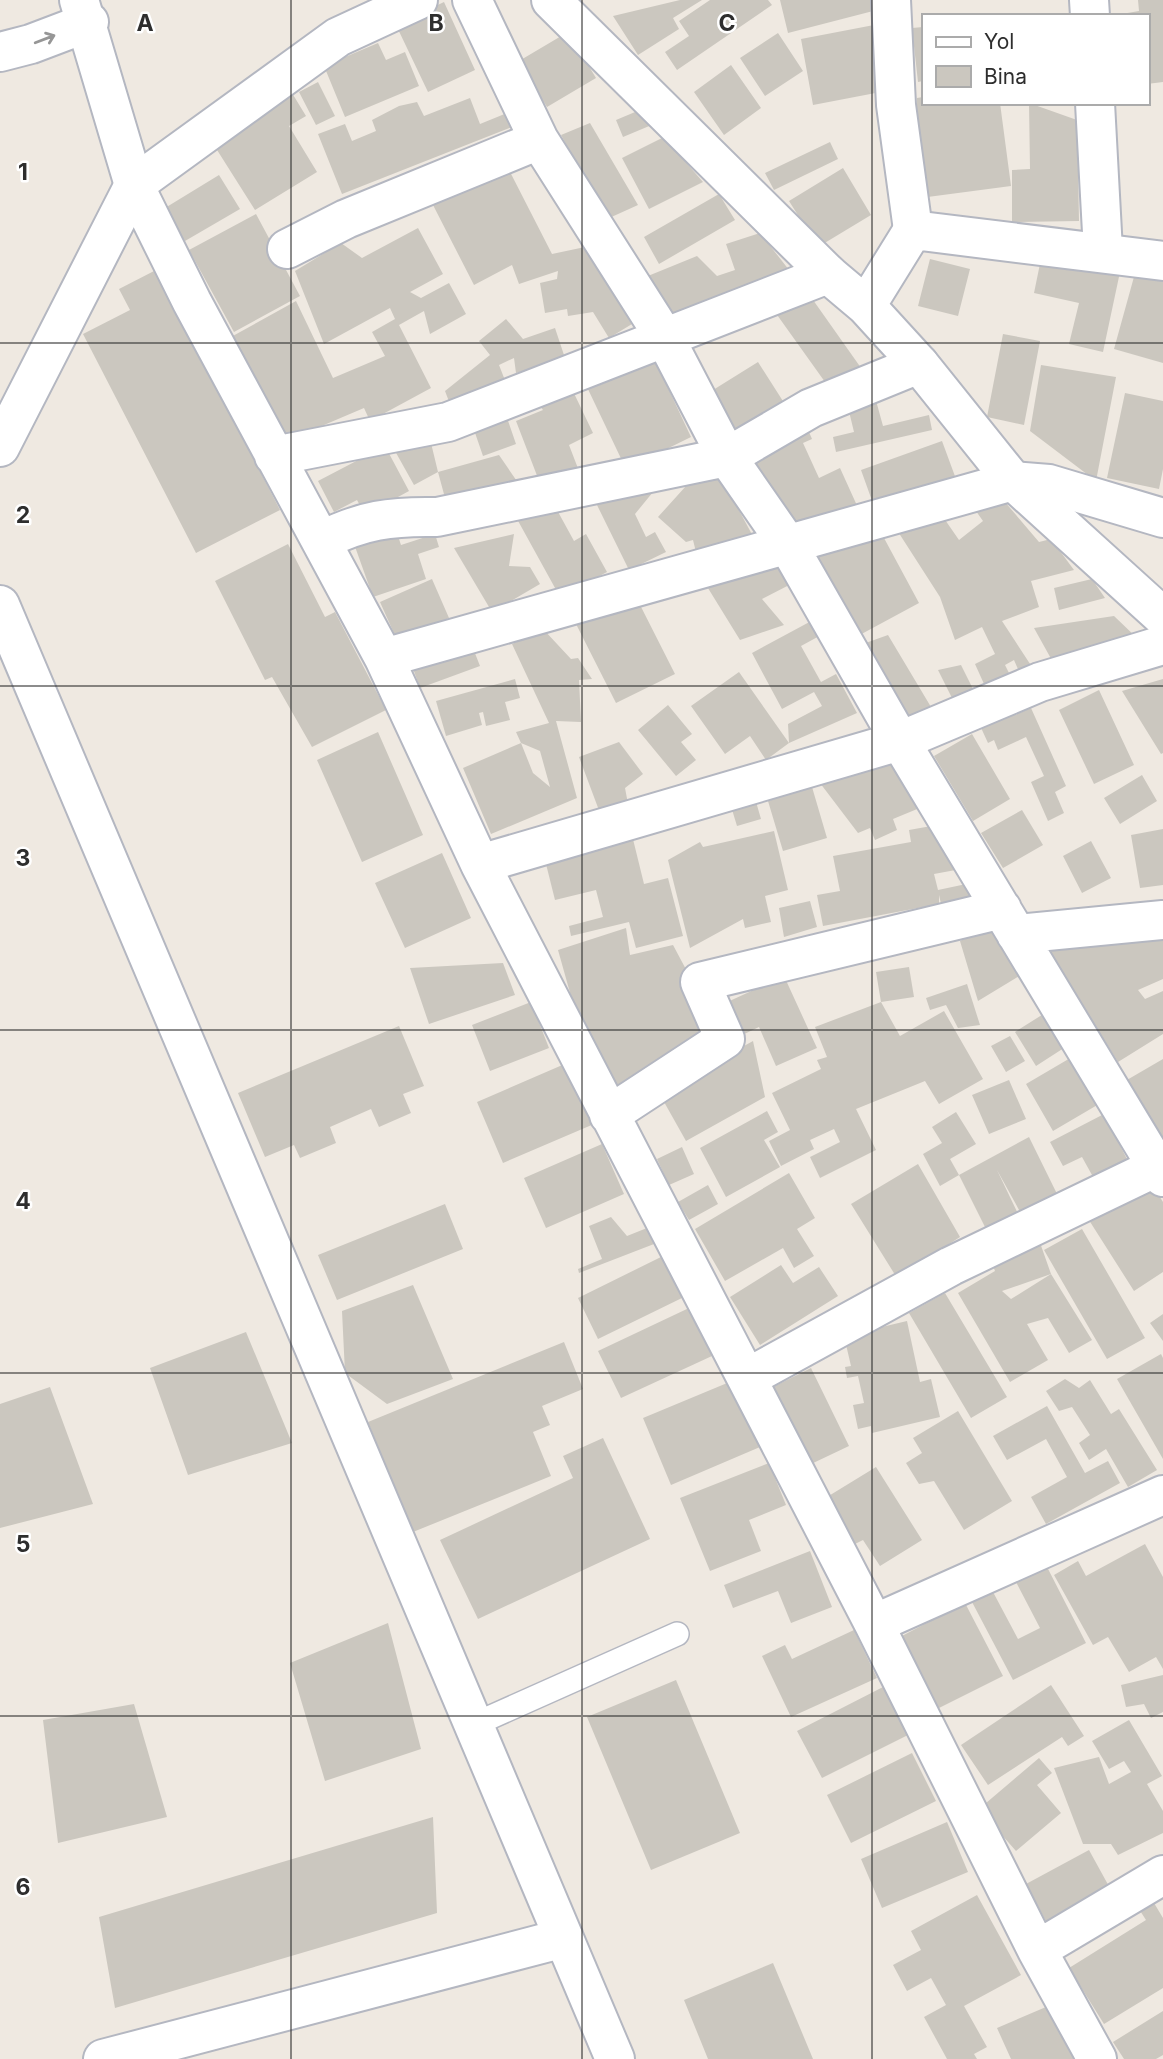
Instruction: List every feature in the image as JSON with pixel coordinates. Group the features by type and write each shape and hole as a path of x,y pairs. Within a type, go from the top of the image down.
{"street":[{"path":"0,447 134,185 338,37 418,0"},
{"path":"472,0 539,140 665,338 727,457 788,545 900,741 1161,1170 951,1266 747,1378"},
{"path":"551,0 828,274 866,306 919,364 1013,481 1163,617"},
{"path":"866,306 913,230 896,105 891,0"},
{"path":"0,52 31,44 84,11 134,185 274,456 384,658 480,864 874,1624 1037,1950 1097,2059"},
{"path":"1095,105 1102,251"},
{"path":"287,249 346,219 539,140"},
{"path":"913,230 1102,251 1163,261"},
{"path":"274,456 448,422 828,274"},
{"path":"321,541 344,529 392,516 437,517 727,457 811,408 919,364"},
{"path":"384,658 1013,481 1049,484 1163,518"},
{"path":"0,605 615,2059"},
{"path":"480,864 900,741 1040,682 1163,645"},
{"path":"610,1115 725,1039 700,982 1009,922 1163,920"},
{"path":"874,1624 1163,1495"},
{"path":"1037,1950 1163,1875"},
{"path":"103,2059 564,1938"}],"lane":[{"path":"473,1725 677,1634"}],"building":[{"path":"680,0 702,0 673,18 679,29 638,55 613,16"},
{"path":"710,0 768,0 772,5 677,70 665,52 689,36 679,21"},
{"path":"780,0 875,0 877,10 788,33"},
{"path":"1138,0 1163,0 1163,82 1149,84 1149,14 1122,14 1139,11"},
{"path":"444,2 475,70 428,92 396,25"},
{"path":"874,25 886,91 813,105 801,39"},
{"path":"922,27 922,81 918,82 912,28"},
{"path":"568,32 596,78 547,107 519,61"},
{"path":"778,33 803,71 765,96 740,58"},
{"path":"378,43 386,60 405,52 419,86 345,117 324,66"},
{"path":"731,65 761,108 724,135 694,92"},
{"path":"318,82 335,116 316,125 299,92"},
{"path":"292,93 306,116 289,126 317,172 255,210 212,142"},
{"path":"922,97 922,105 1000,105 1011,186 920,198 910,121 917,115 917,98"},
{"path":"470,98 480,124 507,113 512,127 342,194 318,134 345,124 352,141 376,131 372,120 399,106 417,102 424,116"},
{"path":"1029,105 1077,120 1079,221 1012,222 1012,170 1030,169"},
{"path":"647,107 654,124 623,137 616,120"},
{"path":"590,123 638,205 607,219 561,135"},
{"path":"664,137 703,182 649,209 622,158"},
{"path":"830,142 838,159 774,190 765,173"},
{"path":"507,166 552,254 585,247 632,324 609,338 593,312 568,316 567,309 545,313 540,283 557,279 558,271 519,284 512,265 474,285 433,205"},
{"path":"843,168 871,215 818,247 789,201"},
{"path":"219,175 240,209 185,241 165,208"},
{"path":"719,194 735,220 659,264 644,237"},
{"path":"256,214 300,296 234,332 189,250"},
{"path":"418,228 443,274 410,292 421,298 449,283 466,314 430,334 424,311 399,325 431,388 370,421 364,408 277,445 231,337 296,301 333,378 385,356 372,332 395,319 390,308 324,344 295,271 341,243 362,258"},
{"path":"760,233 793,275 664,328 643,278 697,256 717,276 735,270 726,244"},
{"path":"1042,254 1120,272 1103,352 1069,344 1079,303 1034,293"},
{"path":"930,259 970,269 958,316 918,306"},
{"path":"1137,266 1163,273 1163,363 1114,349"},
{"path":"156,270 280,510 196,553 83,334 130,310 119,289"},
{"path":"806,290 866,375 830,389 775,312"},
{"path":"506,319 523,339 555,328 565,358 516,373 514,358 499,365 508,388 453,412 445,391 490,355 479,341"},
{"path":"1003,334 1040,341 1024,425 987,417"},
{"path":"652,354 691,437 626,469 586,385"},
{"path":"758,362 788,409 735,442 705,395"},
{"path":"1041,365 1116,377 1096,481 1030,431"},
{"path":"570,385 593,433 569,445 579,471 541,486 516,421 543,410 536,401"},
{"path":"1125,393 1163,401 1163,469 1159,489 1107,478"},
{"path":"875,397 883,426 929,415 932,430 836,452 833,437 854,432 847,403"},
{"path":"506,415 516,444 483,456 473,427"},
{"path":"805,423 812,439 803,443 819,478 840,468 859,510 786,542 751,461 778,450 773,437"},
{"path":"942,441 956,479 875,509 861,470"},
{"path":"431,443 438,472 414,485 395,451"},
{"path":"385,446 409,491 365,515 357,500 334,512 318,481"},
{"path":"499,455 523,490 448,509 438,472"},
{"path":"680,476 721,477 755,540 696,552 693,540 686,542 658,517 686,486"},
{"path":"647,481 653,492 635,514 646,537 655,532 666,552 629,570 597,505"},
{"path":"999,495 1039,542 1051,539 1074,570 1031,581 1039,607 1002,621 1034,670 1021,676 1014,660 1005,665 1014,683 989,695 975,664 995,654 982,627 955,640 940,597 895,527 941,514 959,540 983,521 971,504"},
{"path":"557,510 574,541 586,534 607,572 560,597 517,519"},
{"path":"877,525 919,603 856,637 814,559"},
{"path":"395,527 401,545 435,534 439,547 418,554 426,579 373,597 353,541"},
{"path":"514,534 509,566 530,567 540,584 492,612 454,548"},
{"path":"288,544 325,617 335,612 386,710 312,747 272,677 265,680 215,581"},
{"path":"776,556 795,582 762,599 784,625 740,640 703,580"},
{"path":"432,579 449,618 397,640 380,602"},
{"path":"1092,579 1105,598 1059,610 1054,588"},
{"path":"635,595 675,674 616,703 576,624"},
{"path":"1114,616 1137,638 1054,664 1034,628"},
{"path":"815,619 823,634 801,646 821,682 836,674 857,713 789,743 788,724 822,706 814,692 782,709 752,653"},
{"path":"544,630 571,659 578,658 592,679 579,680 581,722 556,721 577,798 491,834 463,768 521,743 516,732 549,723 512,644","holes":["521,743 540,751 550,787 533,773"]},
{"path":"888,635 931,707 907,729 860,645"},
{"path":"469,638 480,666 420,688 410,660"},
{"path":"961,665 975,693 955,704 938,670"},
{"path":"739,672 789,743 766,760 750,736 725,754 691,706"},
{"path":"515,679 520,698 505,702 510,720 486,726 483,712 479,713 482,725 446,736 436,701"},
{"path":"1163,679 1163,753 1161,754 1122,691"},
{"path":"1099,690 1134,765 1094,784 1059,710"},
{"path":"1010,704 1015,715 1031,708 1066,786 1055,792 1064,813 1048,821 1031,782 1044,776 1026,737 998,750 994,740 988,743 977,719"},
{"path":"668,705 692,734 681,742 696,760 676,776 638,730"},
{"path":"378,732 423,835 362,862 317,760"},
{"path":"972,734 1010,799 973,821 934,756"},
{"path":"619,742 643,774 625,788 629,809 600,813 579,757"},
{"path":"898,750 922,807 893,819 897,830 875,840 870,828 858,833 820,783"},
{"path":"1142,775 1157,801 1120,824 1104,798"},
{"path":"812,787 827,838 783,851 768,801"},
{"path":"754,795 761,819 737,826 730,803"},
{"path":"1022,810 1043,845 1003,868 981,833"},
{"path":"937,825 961,869 934,874 938,890 971,883 977,910 944,917 939,895 939,904 823,926 817,895 840,891 833,856 911,842 909,830"},
{"path":"1163,829 1163,885 1140,888 1131,835"},
{"path":"631,831 644,884 668,878 683,936 636,948 629,922 571,936 569,926 603,917 596,890 555,900 543,852"},
{"path":"774,831 788,890 765,896 771,922 745,928 743,919 690,948 668,860 700,842 703,847"},
{"path":"1091,841 1111,878 1082,893 1063,856"},
{"path":"442,853 471,918 405,948 375,883"},
{"path":"810,901 817,927 784,937 779,908"},
{"path":"1003,921 1026,972 978,1001 960,941"},
{"path":"626,928 630,955 673,945 721,1035 615,1097 576,1014 558,950"},
{"path":"1163,939 1163,979 1138,990 1145,999 1163,991 1163,1034 1118,1062 1049,951"},
{"path":"503,963 515,995 429,1024 410,968"},
{"path":"909,967 914,997 881,1002 876,972"},
{"path":"784,976 817,1048 776,1066 759,1027 738,1037 723,1004"},
{"path":"967,984 980,1025 958,1028 946,1005 930,1010 926,998"},
{"path":"531,1002 549,1048 490,1071 472,1025"},
{"path":"881,1002 900,1036 944,1011 983,1079 939,1104 925,1081 856,1109 876,1150 820,1178 810,1157 840,1142 834,1129 810,1140 814,1149 781,1166 769,1141 790,1130 772,1093 821,1069 817,1060 827,1057 815,1027"},
{"path":"1045,1013 1067,1046 1036,1066 1015,1032"},
{"path":"399,1026 424,1086 403,1094 411,1113 379,1127 371,1109 330,1127 336,1143 300,1158 294,1145 265,1157 238,1093"},
{"path":"1010,1036 1025,1061 1006,1072 991,1046"},
{"path":"753,1041 765,1097 686,1141 659,1093"},
{"path":"1072,1057 1099,1104 1053,1131 1026,1084"},
{"path":"1163,1059 1163,1154 1120,1084"},
{"path":"567,1063 594,1124 503,1163 477,1102"},
{"path":"1009,1080 1026,1119 989,1134 972,1095"},
{"path":"767,1111 778,1132 764,1140 780,1167 726,1197 700,1148"},
{"path":"956,1112 976,1144 950,1159 959,1175 940,1186 923,1154 942,1143 932,1127"},
{"path":"1104,1114 1131,1167 1097,1184 1082,1157 1063,1166 1050,1142"},
{"path":"1029,1137 1060,1200 1024,1219 997,1170 1021,1220 989,1235 959,1175"},
{"path":"602,1144 624,1194 546,1228 524,1178"},
{"path":"682,1147 694,1174 669,1185 657,1159"},
{"path":"918,1164 960,1237 897,1278 851,1204"},
{"path":"789,1173 815,1218 797,1229 814,1256 794,1268 783,1248 725,1281 695,1229"},
{"path":"1148,1178 1163,1202 1163,1272 1134,1291 1087,1217"},
{"path":"708,1185 718,1204 689,1220 678,1202"},
{"path":"445,1204 463,1249 337,1300 318,1255"},
{"path":"611,1217 627,1236 647,1228 654,1244 579,1273 578,1269 602,1259 589,1226"},
{"path":"1082,1229 1145,1338 1107,1359 1044,1250"},
{"path":"1038,1237 1051,1274 1092,1340 1069,1353 1048,1318 1027,1324 1048,1360 1010,1382 958,1293 995,1271 989,1255","holes":["1051,1274 1011,1299 1002,1291"]},
{"path":"663,1256 684,1297 598,1339 578,1298"},
{"path":"781,1265 793,1283 819,1267 838,1296 760,1345 730,1297"},
{"path":"413,1285 453,1379 387,1404 345,1373 342,1311"},
{"path":"945,1293 1007,1397 971,1418 909,1313"},
{"path":"689,1308 712,1356 621,1398 598,1351"},
{"path":"1163,1314 1163,1341 1150,1323"},
{"path":"907,1321 920,1382 931,1379 940,1417 872,1433 871,1426 858,1429 853,1405 864,1403 858,1376 847,1378 845,1367 851,1366 844,1336"},
{"path":"246,1332 292,1443 188,1475 150,1368"},
{"path":"564,1342 583,1389 542,1406 550,1425 533,1432 551,1476 413,1532 368,1422"},
{"path":"1161,1354 1163,1358 1163,1459 1117,1379"},
{"path":"811,1368 849,1446 809,1465 771,1388"},
{"path":"1065,1379 1079,1388 1090,1380 1111,1414 1119,1409 1157,1470 1128,1487 1106,1449 1089,1460 1079,1443 1090,1435 1072,1407 1059,1411 1046,1391"},
{"path":"732,1381 760,1447 671,1485 643,1418"},
{"path":"50,1387 93,1504 0,1528 0,1404"},
{"path":"1047,1406 1085,1473 1108,1461 1120,1483 1046,1524 1031,1497 1067,1477 1046,1439 1007,1460 993,1436"},
{"path":"958,1411 1012,1501 964,1530 934,1481 919,1484 906,1463 922,1453 913,1438"},
{"path":"603,1438 650,1539 478,1619 440,1540 573,1478 563,1456"},
{"path":"769,1463 786,1505 749,1520 761,1551 710,1571 680,1498"},
{"path":"876,1467 922,1540 880,1566 863,1540 855,1544 827,1497"},
{"path":"1145,1544 1163,1577 1163,1669 1156,1657 1129,1672 1108,1637 1093,1645 1054,1575 1078,1561 1086,1576"},
{"path":"810,1551 832,1607 791,1623 778,1591 733,1608 724,1585"},
{"path":"1046,1565 1086,1643 1013,1680 972,1602 993,1592 1018,1639 1040,1628 1015,1580"},
{"path":"965,1603 1003,1676 937,1709 900,1637"},
{"path":"388,1623 421,1749 325,1781 290,1663"},
{"path":"854,1630 877,1678 791,1717 762,1656 785,1645 792,1659"},
{"path":"1163,1675 1163,1712 1151,1718 1144,1704 1126,1707 1121,1685"},
{"path":"676,1680 740,1833 651,1870 587,1717"},
{"path":"1051,1685 1084,1736 1068,1746 1062,1737 988,1785 961,1745"},
{"path":"883,1687 908,1735 822,1778 797,1731"},
{"path":"134,1704 167,1817 58,1843 43,1720"},
{"path":"1129,1720 1162,1776 1147,1784 1163,1811 1163,1833 1118,1855 1111,1844 1083,1844 1054,1768 1099,1757 1109,1784 1131,1772 1124,1761 1109,1769 1092,1741"},
{"path":"912,1753 936,1801 851,1843 827,1795"},
{"path":"1039,1758 1052,1773 1037,1785 1061,1813 1016,1851 979,1809"},
{"path":"433,1817 437,1913 115,2008 99,1917"},
{"path":"947,1822 968,1872 882,1908 861,1859"},
{"path":"1089,1850 1111,1890 1048,1925 1026,1884"},
{"path":"977,1895 1021,1975 964,2006 987,2047 974,2054 977,2059 947,2059 924,2017 946,2005 931,1978 907,1991 893,1965 921,1950 911,1931"},
{"path":"1151,1898 1163,1918 1163,1988 1104,2024 1069,1968 1146,1920 1137,1906"},
{"path":"773,1963 813,2059 708,2059 684,2000"},
{"path":"1053,2004 1078,2059 1011,2059 997,2028"},
{"path":"1163,2011 1163,2055 1156,2059 1124,2059 1113,2042"}]}
